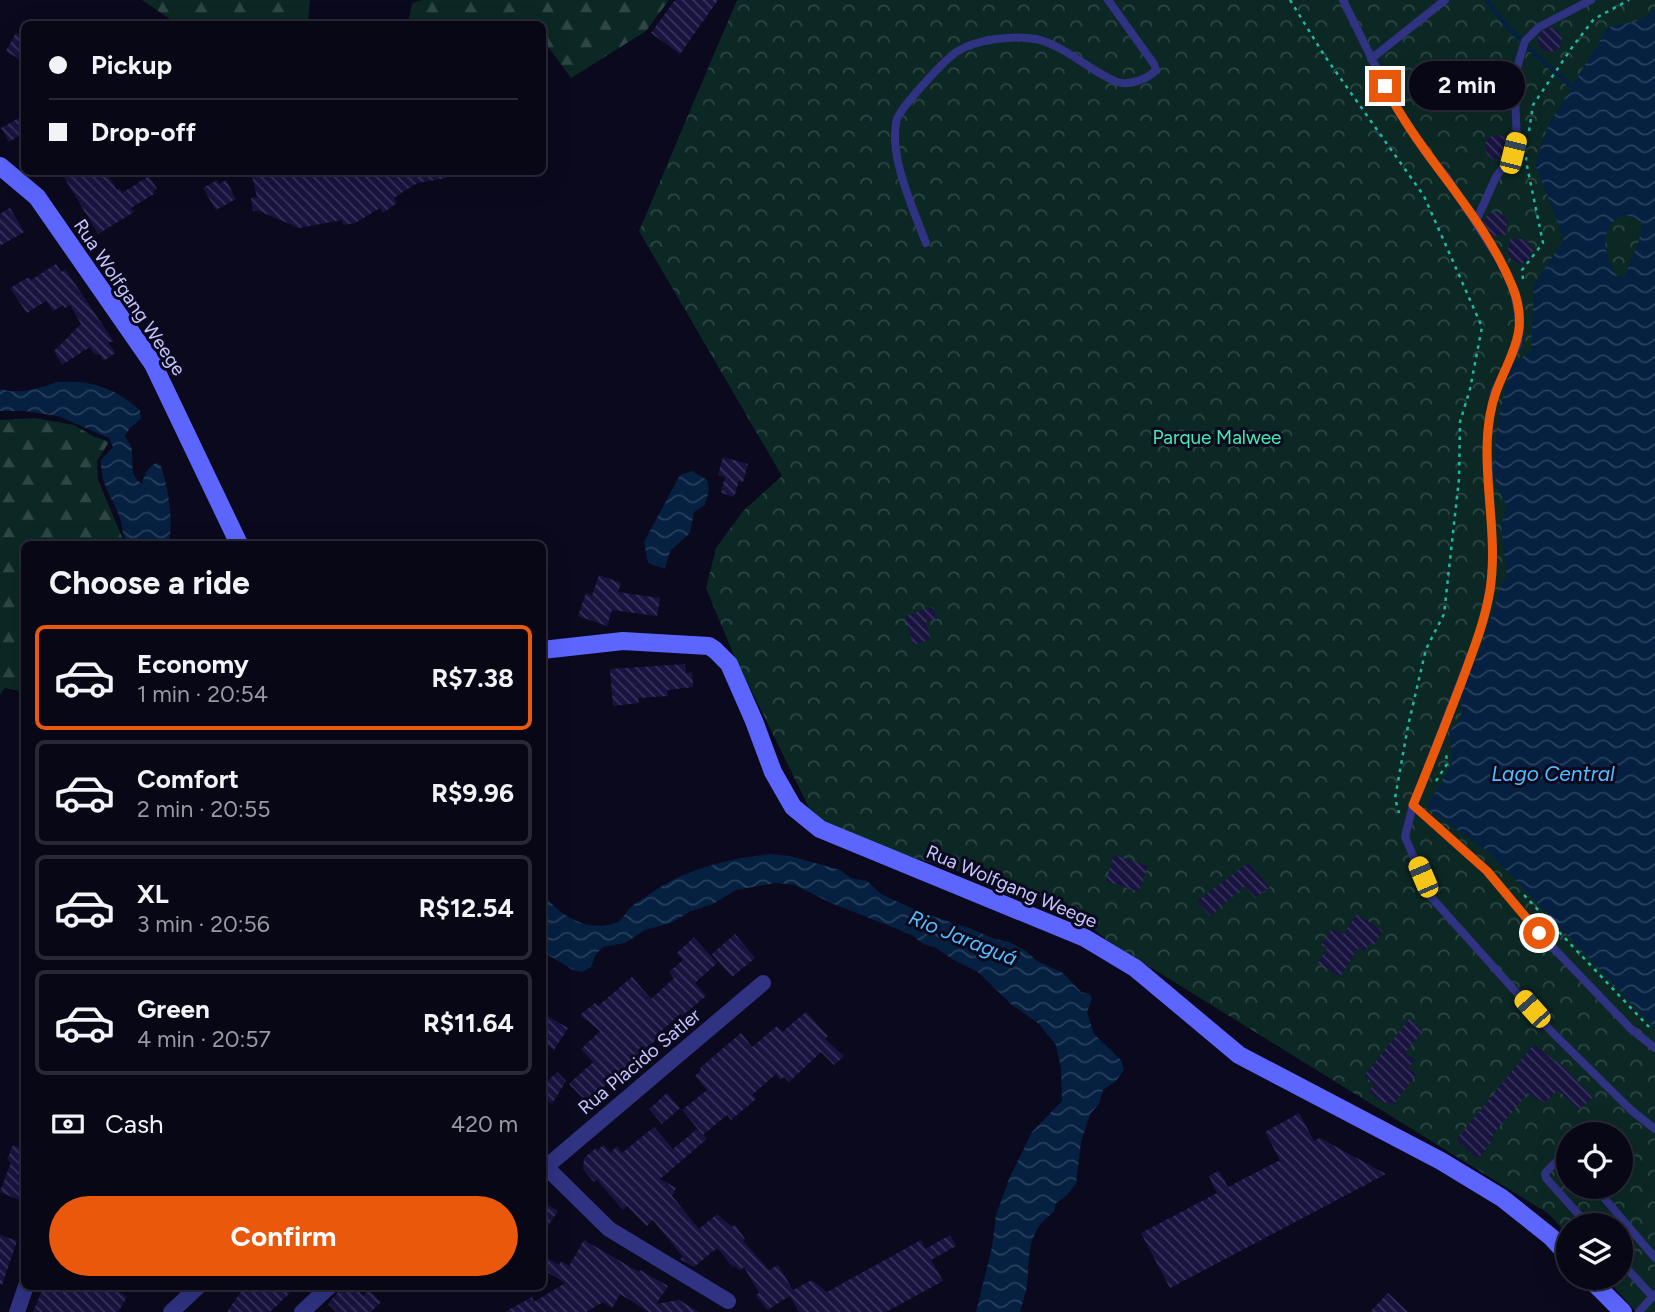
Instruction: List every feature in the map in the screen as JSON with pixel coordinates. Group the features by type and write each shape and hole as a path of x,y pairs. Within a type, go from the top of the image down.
{"street":[{"name":"Rua Wolfgang Weege","path":"0,166 37,197 153,364 238,541"},
{"name":"Rua Wolfgang Weege","path":"546,650 623,641 709,646 729,664 773,772 793,807 820,830 1085,938 1135,968 1239,1055 1441,1161 1502,1198 1556,1242"},
{"name":"Rua Placido Satler","path":"546,1164 763,983"},
{"path":"546,1168 609,1229 728,1301"},
{"path":"17,1312 25,1290"},
{"path":"172,1312 195,1290"},
{"path":"302,1312 326,1290"},
{"path":"1602,1290 1623,1312"}],"lane":[{"path":"926,243 910,200 895,142 897,119 921,88 957,51 1016,37 1039,40 1118,82 1131,83 1151,75 1156,70 1154,64 1108,0"},
{"path":"1343,0 1371,59 1409,128 1446,176 1500,261 1514,291 1520,335 1494,393 1490,416 1487,439 1493,554 1490,589 1481,629 1413,805 1405,837 1431,897 1548,1028 1631,1110 1655,1129"},
{"path":"1371,59 1445,0"},
{"path":"1476,221 1496,177 1513,153 1517,139 1514,78 1525,41 1539,27 1591,0"},
{"path":"1413,805 1487,871 1539,933 1631,1029 1655,1048"},
{"path":"1556,1162 1545,1173 1556,1189"},
{"path":"1565,1199 1577,1213"},
{"path":"1605,1199 1655,1258"},
{"path":"1633,1274 1654,1296 1639,1312"}],"path":[{"path":"1290,0 1324,55 1424,196 1482,327 1470,389 1460,422 1459,479 1444,614 1426,649 1395,798 1405,837"},
{"path":"1528,139 1532,105 1573,46 1594,19 1629,0"},
{"path":"1523,284 1522,270 1543,243 1526,162 1527,150"},
{"path":"1435,782 1447,764 1445,743"},
{"path":"1524,894 1655,1033"}],"green space":[{"path":"142,0 310,0 308,21 173,21"},
{"path":"423,0 669,0 646,31 571,78 546,44 546,21 409,21 412,3"},
{"name":"Parque Malwee","path":"737,0 1655,0 1655,1312 1636,1312 1617,1290 1633,1290 1633,1213 1556,1213 1556,1222 1549,1214 1108,941 1063,904 819,828 732,651 706,588 716,548 743,511 782,476 639,231"},
{"path":"35,418 74,425 109,442 97,461 98,480 124,541 21,541 21,691 5,688 0,695 0,420"}],"water":[{"name":"Lago Central","path":"1655,8 1655,1028 1490,853 1426,808 1452,764 1450,731 1461,718 1463,688 1482,646 1501,585 1507,576 1501,524 1507,507 1497,484 1495,468 1498,423 1511,365 1531,351 1534,285 1564,239 1535,164 1548,126 1607,29 1638,21","holes":["1624,214 1642,222 1639,241 1624,278 1615,274 1611,266 1606,249 1606,233 1615,219"]},
{"path":"57,382 92,384 121,396 140,410 141,419 125,436 131,447 132,467 137,480 142,484 149,468 158,463 161,466 169,505 169,541 126,541 120,518 102,477 101,460 113,447 109,438 58,416 0,411 0,389 21,391"},
{"path":"692,471 707,480 709,490 705,505 694,512 690,533 670,551 665,569 648,563 644,542 680,475"},
{"name":"Rio Jaraguá","path":"770,854 790,856 840,870 851,878 867,881 881,894 920,912 1009,942 1037,961 1063,973 1081,992 1090,994 1092,999 1087,1012 1094,1034 1121,1060 1124,1070 1115,1082 1103,1090 1099,1104 1090,1114 1081,1142 1076,1183 1067,1195 1056,1203 1054,1212 1038,1227 1034,1236 1020,1312 976,1312 992,1247 996,1215 1009,1179 1032,1132 1062,1101 1061,1068 1056,1045 1039,1024 1011,1004 978,972 936,948 923,944 912,935 831,903 795,885 776,883 736,890 671,923 645,930 625,943 603,947 596,954 591,967 582,972 573,970 546,954 546,898 574,920 592,925 613,924 622,919 634,904 663,885 692,871 739,858"}],"building":[{"path":"675,0 718,0 680,54 651,33"},
{"path":"1550,28 1561,35 1562,40 1555,51 1550,52 1539,45 1538,40 1545,29"},
{"path":"16,33 21,36 21,60 6,51"},
{"path":"21,117 21,135 9,142 1,128"},
{"path":"1497,135 1505,139 1509,147 1505,155 1497,159 1489,155 1485,147 1489,139"},
{"path":"63,175 108,175 122,193 149,176 157,189 154,194 131,208 134,212 98,234"},
{"path":"252,175 446,175 447,178 417,183 394,198 397,203 383,213 380,208 355,223 343,225 342,220 299,228 253,211 251,198 257,197"},
{"path":"217,180 219,184 226,180 236,199 216,210 203,188"},
{"path":"10,208 24,232 0,246 0,214"},
{"path":"1497,211 1507,219 1506,235 1492,236 1483,222 1489,213"},
{"path":"1510,239 1522,239 1530,243 1533,251 1527,262 1520,264 1510,258"},
{"path":"56,264 61,272 65,269 114,342 108,342 115,353 104,361 100,355 94,354 90,347 62,365 54,351 81,324 70,305 65,308 63,305 53,311 46,301 27,313 10,288 29,277 31,280"},
{"path":"723,457 748,464 743,482 739,481 734,497 721,493 725,477 718,475"},
{"path":"599,575 621,583 618,592 660,598 657,616 612,610 607,626 578,616 586,593 592,596"},
{"path":"933,607 937,619 926,622 931,639 913,645 905,616"},
{"path":"685,664 686,673 692,672 693,687 667,690 668,696 638,698 639,703 613,706 610,669"},
{"path":"1114,855 1148,866 1139,892 1106,881"},
{"path":"1248,863 1270,887 1255,898 1245,886 1210,916 1197,901"},
{"path":"1357,914 1383,931 1374,945 1370,943 1364,951 1358,948 1340,977 1318,963 1327,948 1321,945 1332,929 1344,934"},
{"path":"735,934 755,958 732,977 712,954"},
{"path":"694,937 717,963 695,983 706,996 682,1016 680,1014 655,1037 657,1039 587,1102 569,1084 593,1062 581,1049 600,1031 580,1015 595,1003 598,1006 632,977 651,999 674,978 669,972 683,960 677,953"},
{"path":"806,1012 828,1036 825,1039 844,1056 834,1065 821,1052 789,1082 784,1077 780,1080 776,1074 752,1095 756,1099 731,1120 727,1115 703,1135 682,1110 707,1090 695,1076 700,1068 741,1033 752,1047 777,1026 782,1032"},
{"path":"546,1015 568,1028 554,1050 546,1045"},
{"path":"1409,1019 1423,1031 1405,1053 1415,1060 1408,1068 1417,1074 1392,1106 1386,1102 1384,1104 1369,1092 1374,1084 1364,1076"},
{"path":"1534,1044 1557,1060 1593,1097 1579,1110 1558,1090 1545,1103 1528,1093 1491,1137 1494,1139 1478,1159 1456,1140"},
{"path":"557,1072 566,1081 552,1104 546,1100 546,1082"},
{"path":"667,1093 680,1108 662,1124 649,1109"},
{"path":"1299,1113 1314,1141 1320,1138 1386,1174 1170,1288 1141,1233 1217,1193 1209,1176 1219,1171 1228,1187 1280,1160 1265,1132"},
{"path":"654,1127 673,1149 697,1129 707,1139 660,1179 676,1188 672,1196 699,1229 717,1214 732,1227 735,1225 745,1239 743,1241 769,1270 778,1265 793,1290 812,1280 827,1292 921,1240 925,1249 950,1235 956,1246 931,1260 943,1281 886,1312 799,1312 790,1296 767,1310 756,1295 759,1293 744,1267 740,1271 733,1267 717,1248 694,1267 680,1259 683,1257 653,1220 647,1226 627,1206 623,1210 597,1180 594,1182 583,1169 584,1158 596,1148 597,1150 604,1145 610,1153 617,1146 622,1153"},
{"path":"13,1145 21,1149 21,1201 0,1192 11,1162 7,1160"},
{"path":"546,1204 558,1211 546,1229"},
{"path":"0,1235 17,1241 2,1285 0,1285"},
{"path":"584,1240 668,1286 656,1304 679,1300 699,1312 649,1312 620,1294 612,1308 603,1302 586,1312 505,1312 532,1297 534,1302 565,1283 546,1271 546,1257 559,1265 561,1261 569,1266"},
{"path":"42,1290 114,1290 127,1297 118,1312 33,1312"},
{"path":"242,1290 293,1290 270,1312 227,1312"},
{"path":"340,1290 358,1290 363,1296 369,1290 381,1302 371,1312 336,1312 328,1304"},
{"path":"1388,1293 1408,1312 1370,1312"}],"waterway":[{"path":"1487,0 1516,35 1571,86"}],"route":[{"path":"1385,86 1409,128 1446,176 1500,261 1514,291 1520,326 1518,343 1494,393 1487,439 1493,554 1490,589 1481,629 1413,805 1487,871 1539,933"}]}
